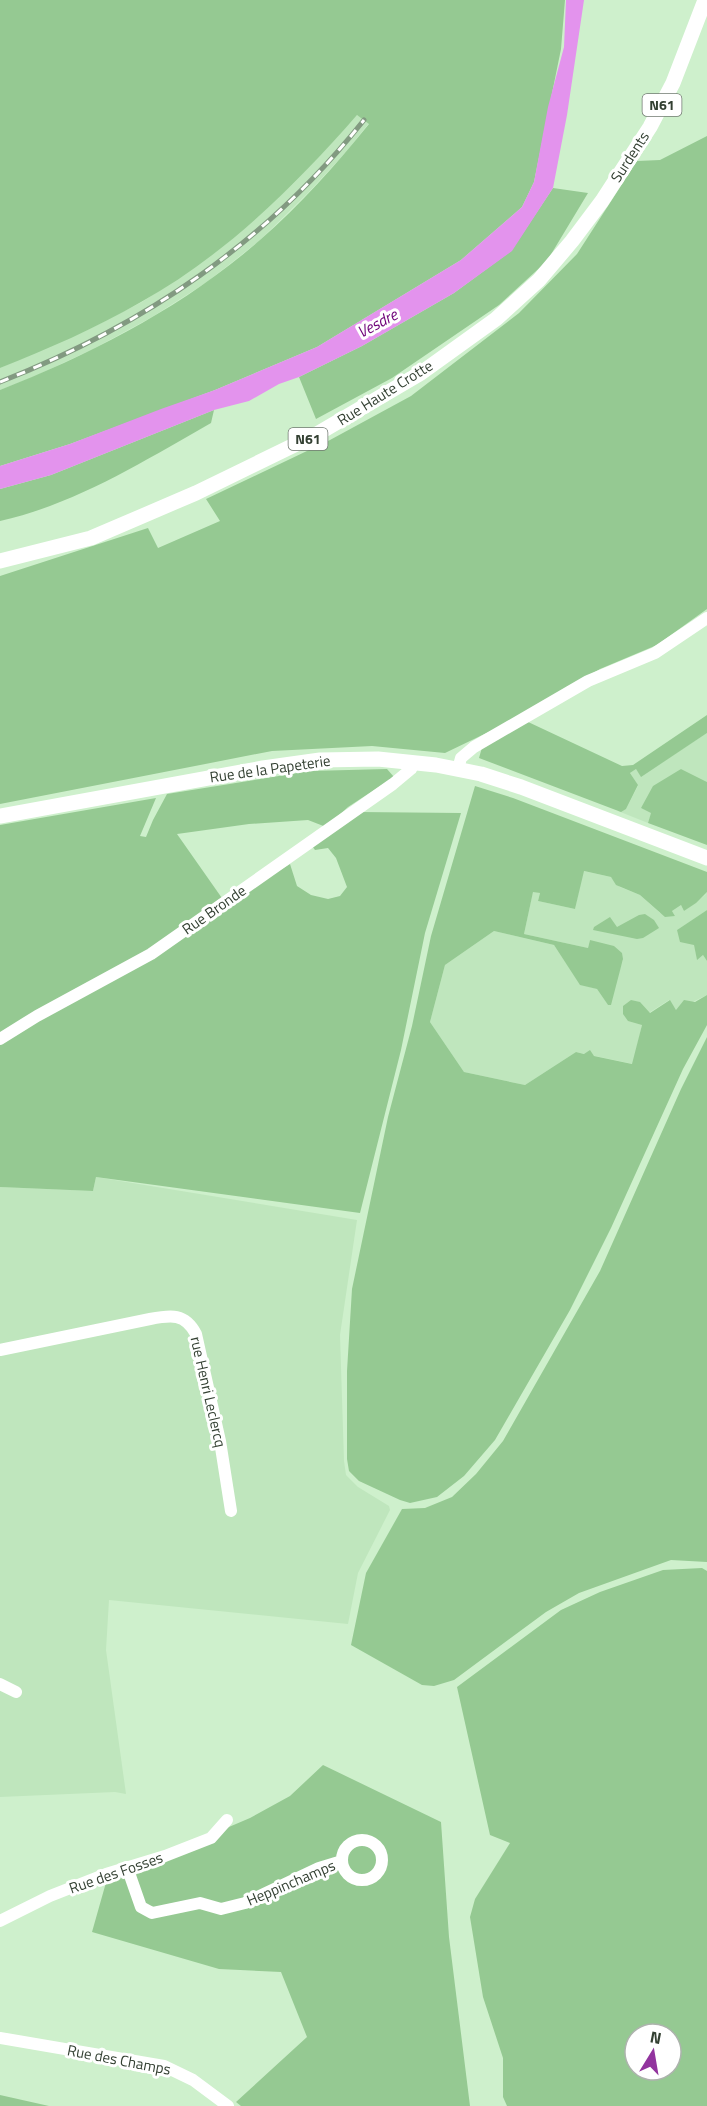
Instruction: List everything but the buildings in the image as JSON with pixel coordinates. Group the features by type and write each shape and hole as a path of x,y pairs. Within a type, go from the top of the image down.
{"main road":[{"name":"Surdents","path":"572,241 602,201 650,128 673,82 705,0"},
{"name":"Rue Haute Crotte","path":"0,561 91,538 196,493 318,434 421,373 496,319 539,280 572,241"},
{"name":"Rue de la Papeterie","path":"0,816 263,768 320,760 378,759 458,769 521,788 707,858"}],"street":[{"path":"458,769 461,758 474,747 588,681 655,652 707,618"},
{"name":"Rue Bronde","path":"0,1039 151,954 393,784 411,770 415,762"},
{"name":"rue Henri Leclercq","path":"0,1350 150,1318 171,1316 183,1319 192,1326 196,1334 220,1441 231,1511"},
{"path":"0,1684 16,1692"},
{"name":"Rue des Fosses","path":"0,1921 50,1896 211,1838 226,1820"},
{"name":"Heppinchamps","path":"128,1867 141,1907 152,1913 200,1903 221,1909 245,1903 319,1868 342,1861"},
{"name":"Rue des Champs","path":"0,2038 164,2066 193,2080 228,2106"}],"shaded area":[{"path":"0,0 565,0 561,49 534,182 522,207 461,260 317,347 215,390 70,444 0,466 0,390 103,344 201,286 260,240 289,213 331,169 369,124 357,115 309,168 257,218 172,284 124,312 54,346 0,368"},
{"path":"357,115 369,123 346,152 259,241 207,282 152,317 93,349 0,390 0,368 85,331 142,302 196,266 294,183"},
{"path":"707,136 707,609 657,645 600,669 499,727 445,753 372,746 272,751 0,804 0,576 148,528 158,548 220,521 206,499 330,440 411,396 519,313 577,254 637,161 660,160"},
{"path":"553,188 588,193 547,261 499,305 392,378 316,419 299,377 362,346 454,293 511,251"},
{"path":"214,410 211,423 109,480 56,504 0,521 0,489 51,475"},
{"path":"707,715 707,733 641,777 636,769 630,773 638,785 626,809 621,812 479,758 483,744 526,721 622,766 633,765"},
{"path":"707,733 707,782 681,769 641,808 652,812 648,823 618,811 626,809 638,786 630,773 636,769 641,776"},
{"path":"387,769 394,777 348,807 326,827 308,820 249,824 177,834 224,901 125,965 0,1033 0,825 156,798 140,836 146,837 167,794 310,771"},
{"path":"681,769 707,782 707,845 648,823 651,813 641,808 653,786"},
{"path":"475,786 513,798 707,872 707,892 684,911 681,905 672,911 675,916 665,917 640,895 616,885 611,877 584,871 575,909 538,901 540,893 533,892 524,934 588,948 590,940 614,946 622,953 623,959 611,1005 608,1005 597,989 580,985 554,945 494,931 445,965 430,1022 464,1072 525,1085 576,1052 584,1054 590,1050 594,1056 632,1064 642,1025 628,1021 623,1014 623,1006 631,1000 640,1002 650,1013 670,1000 676,1010 684,1000 695,1002 707,995 707,1025 683,1069 611,1228 570,1310 495,1440 464,1476 437,1497 410,1503 359,1481 349,1471 347,1371 352,1289 388,1117 412,1026 431,936"},
{"path":"359,812 461,813 425,933 401,1050 360,1213 96,1177 93,1191 0,1187 0,1042 290,864 297,886 311,895 328,899 340,896 347,887 336,858 328,848 315,850 312,846"},
{"path":"583,871 611,877 620,887 640,895 660,913 675,916 672,911 681,905 684,911 707,892 707,910 677,930 694,944 697,959 703,955 707,961 707,995 676,1010 669,1000 644,1016 633,1064 576,1052 525,1085 464,1072 430,1022 445,965 494,931 554,945 580,984 597,989 608,1005 623,960 590,940 588,948 524,934 533,891 540,893 538,901 575,909"},
{"path":"707,910 707,961 703,955 697,960 694,945 680,942 677,930"},
{"path":"645,914 654,920 659,928 643,938 637,939 593,930 610,917 617,927"},
{"path":"707,1037 707,1562 671,1560 579,1593 546,1612 454,1680 434,1686 422,1685 351,1645 366,1573 402,1509 425,1508 452,1497 476,1474 503,1441 600,1271 681,1089"},
{"path":"96,1177 357,1220 340,1335 344,1461 346,1475 358,1487 389,1506 390,1510 358,1573 348,1624 109,1600 106,1650 126,1794 115,1792 0,1797 0,1187 93,1191"},
{"path":"702,1568 707,1571 707,2106 507,2106 503,2097 503,2058 483,1997 470,1917 475,1899 510,1843 490,1835 457,1687 561,1610 600,1592 663,1570"},
{"path":"323,1765 441,1822 449,1937 470,2106 241,2106 236,2102 307,2037 281,1972 219,1969 92,1932 107,1879 250,1818 290,1796"},
{"path":"0,2095 49,2106 0,2106"}],"water":[{"name":"Vesdre","path":"566,0 584,0 567,115 553,188 512,251 454,293 362,346 299,377 279,384 249,401 214,410 51,475 0,489 0,466 70,444 215,390 317,347 461,260 522,207 534,182 548,107 564,47"}],"railway":[{"path":"0,382 104,334 153,306 200,275 287,204 364,120"}]}
